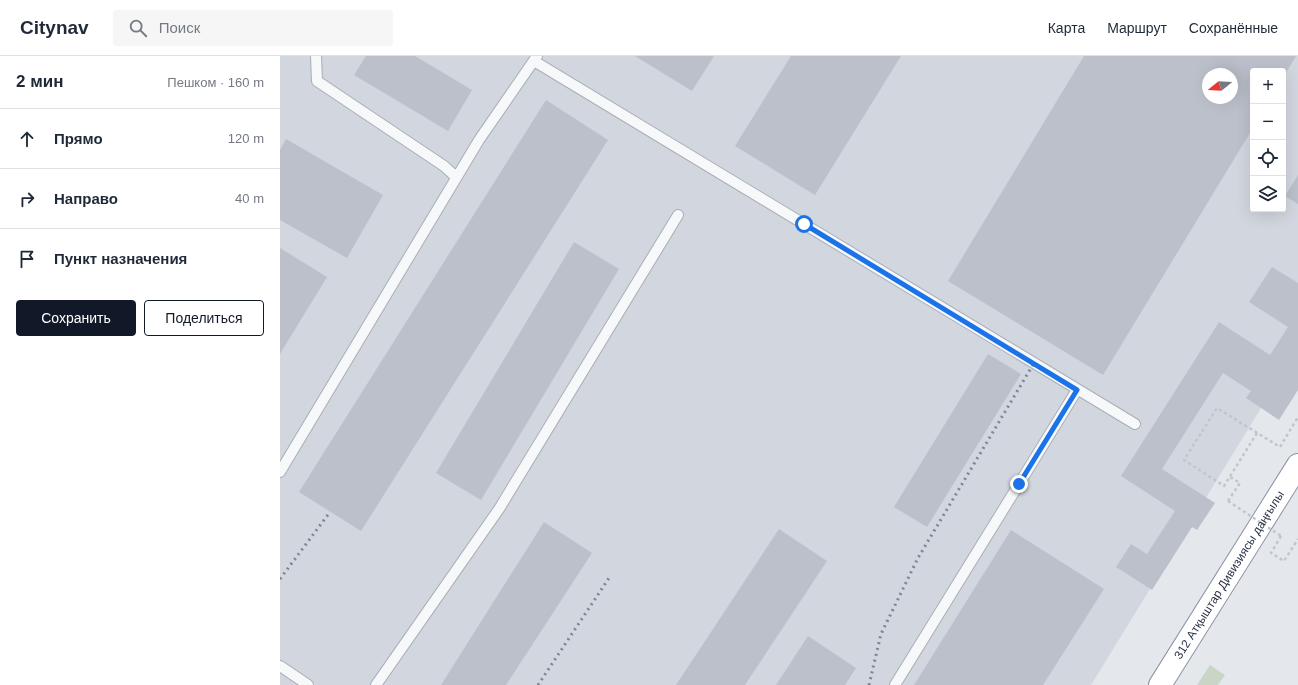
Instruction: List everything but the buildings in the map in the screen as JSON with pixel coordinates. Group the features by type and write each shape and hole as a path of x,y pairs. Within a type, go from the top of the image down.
{"highway":[{"name":"312 Атқыштар Дивизиясы даңғылы","path":"1160,685 1298,465"}],"lane":[{"path":"316,56 317,82 444,166 456,177"},
{"path":"280,472 456,177 479,140 535,58 1135,424"},
{"path":"376,685 499,509 678,215"},
{"path":"895,685 1077,390"},
{"path":"280,666 308,685"}],"path":[{"path":"1257,433 1224,486 1184,460 1217,408 1280,447 1298,417"},
{"path":"1230,477 1240,483 1228,500 1281,536 1271,553 1284,561 1298,539"}],"shaded area":[{"path":"280,56 1298,56 1298,348 1091,685 280,685"}],"green space":[{"path":"1210,665 1225,675 1218,685 1197,685"}],"railway":[{"path":"869,685 881,634 918,558 1034,363"},
{"path":"280,579 330,512"},
{"path":"538,685 611,575"}],"route":[{"path":"804,224 1077,390 1019,484"}]}
